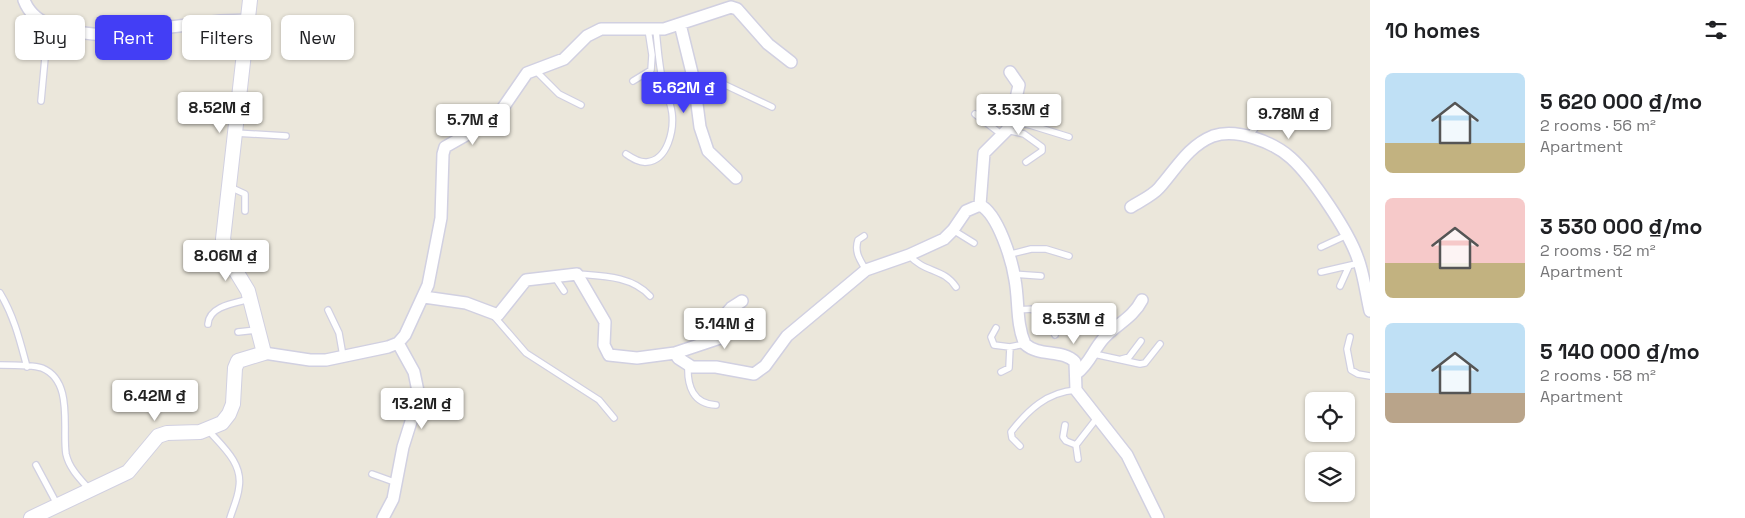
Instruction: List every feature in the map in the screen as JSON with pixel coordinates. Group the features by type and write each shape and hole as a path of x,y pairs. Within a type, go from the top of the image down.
{"street":[{"path":"24,0 32,15"},
{"path":"248,15 250,0"},
{"path":"31,518 128,472 158,436 167,433 208,430 222,423 230,414 233,404 235,368 238,362 264,353 310,360 388,348 398,343 405,335 424,297 440,228 443,154 445,148 496,118 521,79 534,69 564,59 594,31 611,28 652,30 680,24 731,7 738,9 768,44 791,62"},
{"path":"680,24 694,81 696,106 708,151 736,178"},
{"path":"85,32 103,35 182,25"},
{"path":"243,60 223,239 231,263 248,292 264,353"},
{"path":"980,205 984,152 1006,129 1019,85 1017,79 1010,72"},
{"path":"1131,207 1158,190 1188,152 1200,142 1215,136 1229,134 1248,137 1282,151 1292,159 1337,218 1347,235 1360,268 1370,311"},
{"path":"675,353 688,366 716,367 747,374 761,371 787,336 866,270 909,255 944,239 953,230 966,211 980,205 986,208 996,221 1014,274 1018,310 1026,344 1040,352 1072,359 1077,367 1076,390 1127,456 1158,518"},
{"path":"424,297 466,303 493,315 501,312 526,280 577,274 605,322 604,345 609,354 637,358 675,353 720,338 724,334 724,316 731,308 742,301"},
{"path":"1076,374 1088,365 1104,338 1132,314 1142,300"},
{"path":"383,518 393,499 403,447 419,396 414,372 398,343"}],"lane":[{"path":"633,81 651,70 652,30"},
{"path":"626,154 638,161 652,161 660,156 666,147 672,129 672,111 652,30"},
{"path":"42,101 45,60"},
{"path":"534,69 559,94 582,105"},
{"path":"694,81 719,82 772,107"},
{"path":"976,114 1006,129 1024,134 1042,147 1042,151 1026,162"},
{"path":"1248,137 1256,126 1254,122"},
{"path":"1006,129 1030,125 1069,138"},
{"path":"234,133 286,136"},
{"path":"228,186 245,194 245,211"},
{"path":"953,230 974,244"},
{"path":"1321,247 1347,235"},
{"path":"864,236 858,240 856,252 866,270"},
{"path":"1007,255 1031,249 1046,249 1069,256"},
{"path":"909,255 916,263 930,271 944,274 956,287"},
{"path":"1321,272 1360,268"},
{"path":"1340,286 1360,268"},
{"path":"577,274 612,276 632,283 650,296"},
{"path":"1014,274 1041,276"},
{"path":"554,276 564,291"},
{"path":"208,324 213,312 248,292"},
{"path":"0,293 8,307 19,337 27,367"},
{"path":"1018,310 1037,308 1043,312 1055,335"},
{"path":"328,310 339,334 343,356"},
{"path":"493,315 526,353 599,400 614,418"},
{"path":"996,328 991,337 994,345 1010,347 1026,344"},
{"path":"238,332 257,330"},
{"path":"1350,337 1347,348 1351,370 1358,374 1370,376"},
{"path":"1120,359 1128,357 1141,341"},
{"path":"1094,354 1140,364 1145,363 1160,344"},
{"path":"1001,372 1010,368 1010,347"},
{"path":"0,365 42,368 54,376 62,393 66,416 66,454 72,470 90,491"},
{"path":"688,366 689,382 698,401 704,404 716,404"},
{"path":"1020,446 1012,438 1011,432 1035,406 1046,397 1066,390 1076,390"},
{"path":"1078,459 1076,444 1097,418"},
{"path":"1065,424 1063,437 1066,442 1076,444"},
{"path":"208,430 234,461 240,475 240,488 230,518"},
{"path":"36,464 58,506"},
{"path":"372,474 397,483"}]}
